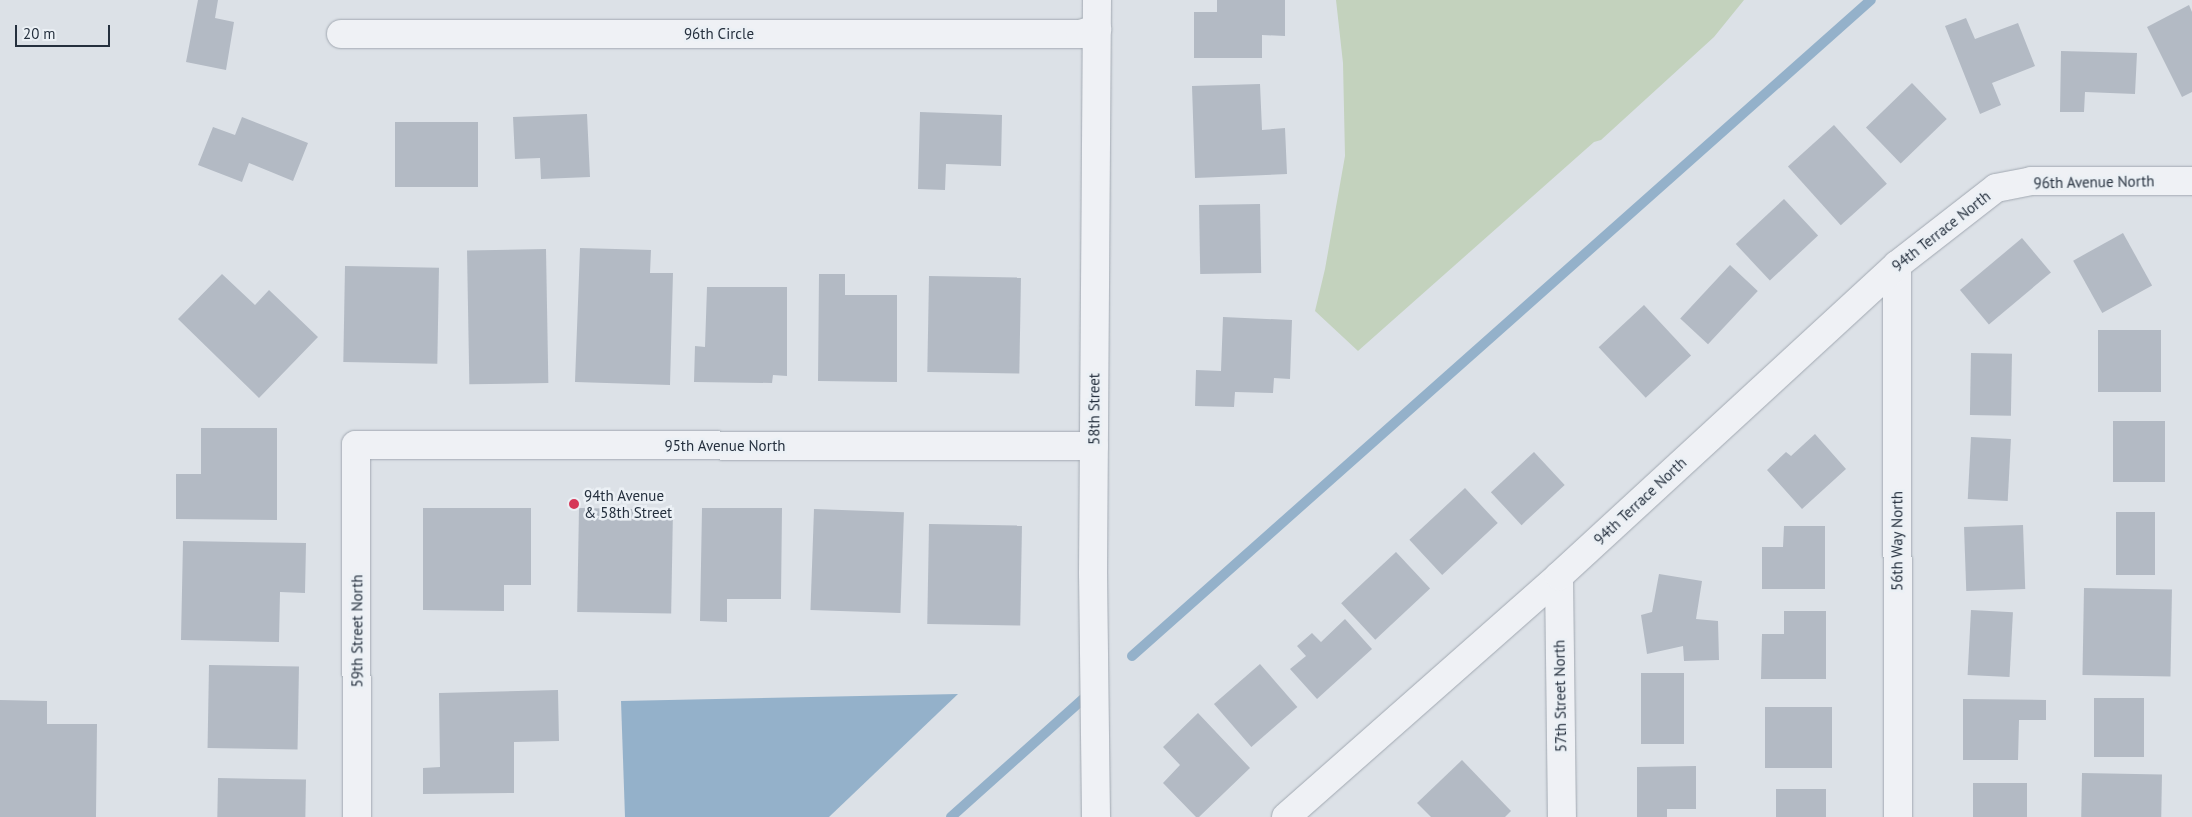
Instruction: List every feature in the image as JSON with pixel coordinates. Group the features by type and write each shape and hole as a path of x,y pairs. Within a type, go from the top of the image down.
{"street":[{"name":"58th Street","path":"1096,817 1093,574 1097,0"},
{"name":"96th Circle","path":"341,34 1080,34 1097,29"},
{"name":"96th Avenue North","path":"1996,188 2031,182 2192,181"},
{"name":"94th Terrace North","path":"1286,817 1558,576 1897,265 1996,188"},
{"name":"56th Way North","path":"1897,265 1898,817"},
{"name":"95th Avenue North","path":"356,445 1094,446"},
{"name":"59th Street North","path":"356,445 357,817"},
{"name":"57th Street North","path":"1558,576 1562,817"}],"green space":[{"path":"1336,0 1744,0 1714,37 1601,140 1594,142 1358,351 1315,311 1325,269 1345,156 1343,63"}],"water":[{"path":"958,694 829,817 625,817 621,701"}],"building":[{"path":"198,0 218,0 215,18 234,22 226,70 186,62"},
{"path":"1217,0 1285,0 1285,36 1262,35 1262,58 1194,58 1194,12 1217,12"},
{"path":"2189,5 2192,12 2192,92 2182,97 2147,27"},
{"path":"1966,18 1975,39 2018,23 2035,66 1992,83 2001,105 1980,114 1945,26"},
{"path":"2061,51 2137,53 2135,94 2085,92 2084,112 2060,112"},
{"path":"1912,83 1947,119 1901,163 1866,127"},
{"path":"1260,84 1262,130 1285,128 1287,174 1195,178 1192,86"},
{"path":"920,112 1002,115 1001,166 946,164 945,190 918,189"},
{"path":"587,114 590,177 541,179 540,158 515,159 513,117"},
{"path":"242,117 308,143 293,181 249,163 242,182 198,165 213,127 235,135"},
{"path":"395,122 478,122 478,187 395,187"},
{"path":"1834,125 1887,184 1841,225 1788,166"},
{"path":"1784,199 1818,236 1770,281 1736,244"},
{"path":"1260,204 1261,273 1200,274 1199,205"},
{"path":"2123,233 2152,285 2102,313 2073,261"},
{"path":"2022,238 2051,272 1989,325 1960,290"},
{"path":"580,248 651,250 650,273 673,273 670,385 575,382"},
{"path":"546,249 548,383 469,384 467,250"},
{"path":"1730,265 1758,291 1708,344 1680,318"},
{"path":"345,266 439,268 437,364 343,362"},
{"path":"222,274 255,305 269,290 318,337 259,398 178,319"},
{"path":"819,274 845,274 845,295 897,295 897,382 818,381"},
{"path":"929,276 1021,278 1019,374 927,372"},
{"path":"707,287 787,287 787,376 773,375 772,383 694,382 695,346 705,347"},
{"path":"1644,305 1691,355 1646,398 1599,347"},
{"path":"1223,317 1292,320 1290,379 1274,378 1273,393 1235,392 1234,407 1195,406 1196,370 1221,371"},
{"path":"2098,330 2161,330 2161,392 2098,392"},
{"path":"1971,353 2012,354 2011,416 1970,415"},
{"path":"2113,421 2165,421 2165,482 2113,482"},
{"path":"201,428 277,428 277,520 176,519 176,474 201,474"},
{"path":"1815,434 1846,469 1802,509 1767,470 1786,452 1791,456"},
{"path":"1971,437 2011,439 2008,501 1968,499"},
{"path":"1534,452 1565,485 1522,525 1491,492"},
{"path":"1465,488 1498,523 1442,575 1409,540"},
{"path":"423,508 531,508 531,585 504,585 504,611 423,610"},
{"path":"579,508 673,510 671,614 577,612"},
{"path":"702,508 782,508 781,599 727,599 727,622 700,621"},
{"path":"814,509 904,512 900,613 810,610"},
{"path":"2116,512 2155,512 2155,575 2116,575"},
{"path":"929,524 1022,526 1020,626 927,624"},
{"path":"2023,525 2025,589 1966,591 1964,527"},
{"path":"1784,526 1825,526 1825,589 1762,589 1762,547 1783,547"},
{"path":"183,541 306,543 305,593 280,592 279,642 181,640"},
{"path":"1396,552 1430,589 1375,640 1341,603"},
{"path":"1659,574 1702,581 1696,619 1718,621 1719,660 1684,661 1683,646 1647,654 1641,615 1652,612"},
{"path":"2084,588 2172,590 2170,677 2082,675"},
{"path":"1971,610 2013,612 2010,677 1968,675"},
{"path":"1784,611 1826,611 1826,679 1761,679 1762,634 1784,634"},
{"path":"1345,619 1372,649 1317,699 1290,669 1306,656 1297,646 1312,633 1321,642"},
{"path":"1260,664 1297,707 1251,747 1214,704"},
{"path":"209,665 299,667 298,750 208,748"},
{"path":"1641,673 1684,673 1684,744 1641,744"},
{"path":"558,690 559,741 514,742 514,793 423,794 423,768 440,767 439,693"},
{"path":"2094,698 2144,698 2144,757 2094,757"},
{"path":"1963,699 2046,700 2046,720 2019,720 2018,760 1963,760"},
{"path":"0,700 47,701 47,724 97,724 96,817 0,817"},
{"path":"1765,707 1832,707 1832,768 1765,768"},
{"path":"1198,713 1250,768 1199,817 1196,817 1163,783 1180,765 1163,747"},
{"path":"1462,760 1511,811 1505,817 1431,817 1417,803"},
{"path":"1696,766 1696,809 1667,809 1667,817 1637,817 1637,767"},
{"path":"2082,773 2162,774 2161,817 2081,817"},
{"path":"218,778 306,780 305,817 217,817"},
{"path":"1973,783 2027,783 2027,817 1973,817"},
{"path":"1776,789 1826,789 1826,817 1776,817"}],"waterway":[{"path":"1132,656 1871,0"},
{"path":"951,817 1091,692"}],"place":[{"name":"94th Avenue & 58th Street","path":"574,504"}]}
